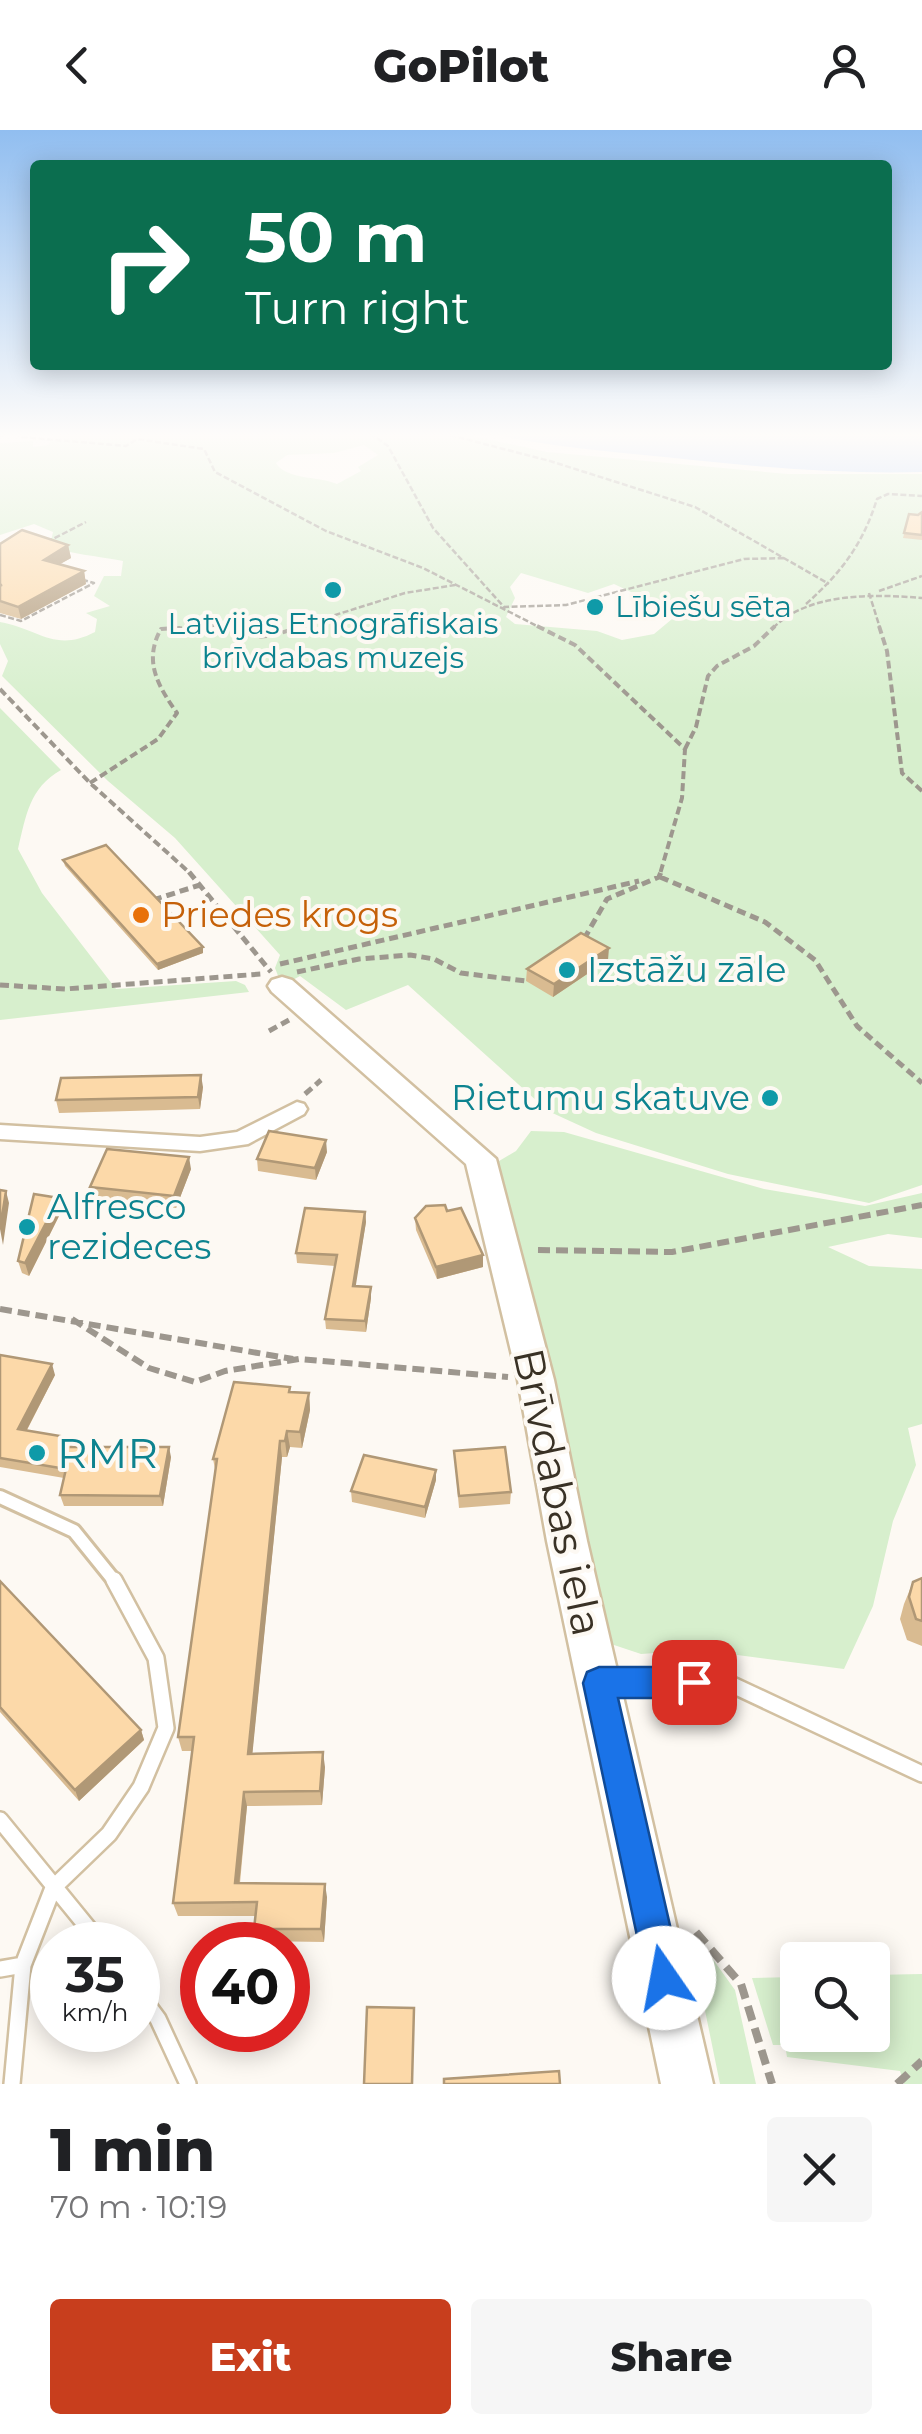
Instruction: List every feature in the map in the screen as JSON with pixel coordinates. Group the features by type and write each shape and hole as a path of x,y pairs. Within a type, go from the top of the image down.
{"street":[{"name":"Brīvdabas iela","path":"274,976 480,1159 536,1380 687,2084"},
{"path":"0,1132 200,1144 232,1142 297,1108"}],"lane":[{"path":"0,1496 74,1531 122,1590 156,1658 166,1728 141,1787 120,1819 54,1888 22,1964 12,2084"},
{"path":"599,1683 726,1682 922,1774"},
{"path":"0,1820 83,1922"},
{"path":"0,1968 22,1964"},
{"path":"160,2023 188,2084"}],"path":[{"path":"55,547 40,545 82,524"},
{"path":"313,524 458,584 574,645 686,749"},
{"path":"431,524 504,606 566,605 744,559 784,558"},
{"path":"725,524 829,584"},
{"path":"580,945 608,898 659,877 678,824 686,749 696,728 708,676 754,646 788,613 812,602 866,535 869,524"},
{"path":"799,608 868,594 922,576"},
{"path":"0,615 21,622 94,583 75,578"},
{"path":"90,783 158,739 177,713 158,686 150,664 152,642 161,629 237,624 244,632 262,638 294,632 405,593 458,584"},
{"path":"868,594 922,598"},
{"path":"868,594 887,651 902,773 922,792"},
{"path":"0,690 90,783 180,860 274,976"},
{"path":"274,976 659,877 765,922 815,960 857,1026 922,1083"},
{"path":"153,900 200,884"},
{"path":"0,985 65,989 274,976 359,959 410,955 434,959 461,973 526,980"},
{"path":"538,1250 672,1252 922,1205"},
{"path":"0,1309 299,1360 536,1380"},
{"path":"72,1319 149,1368 195,1382 224,1371 299,1360"},
{"path":"696,1932 740,1984 772,2084"},
{"path":"897,2084 922,2061"}],"green space":[{"path":"0,524 33,524 0,535"},
{"path":"34,524 922,524 922,1185 869,1203 728,1174 596,1133 535,1105 538,1102 408,985 346,1010 300,976 282,986 275,968 280,955 175,838 108,781 2,676 8,661 0,644 0,622 58,640 81,638 95,632 97,619 86,613 110,606 94,596 104,576 121,576 123,561 50,546 53,532","holes":["521,573 588,593 614,584 678,614 654,634 622,640 597,631 515,624 506,617 515,598 510,587"]},
{"path":"0,708 61,770 35,794 18,849 42,893 116,989 236,981 249,992 0,1020"},
{"path":"531,1131 564,1132 764,1189 865,1206 922,1193 922,1238 888,1234 828,1247 869,1266 922,1269 922,1424 908,1428 916,1465 893,1521 873,1606 844,1669 699,1650 641,1654 602,1641 494,1164 516,1151"},
{"path":"690,1937 699,1940 735,1990 756,2084 720,2084"},
{"path":"922,1974 922,2084 904,2084 900,2071 787,2057 786,2052 890,2052 890,1975"},
{"path":"780,1977 780,2045 773,2045 752,1978"}],"building":[{"path":"906,524 922,524 922,535 904,533"},
{"path":"22,530 68,545 44,560 84,571 18,607 0,601 0,544"},
{"path":"106,845 203,947 157,964 63,860"},
{"path":"581,933 609,948 554,984 527,969"},
{"path":"201,1075 198,1097 56,1100 61,1078"},
{"path":"269,1131 326,1140 315,1168 257,1159"},
{"path":"107,1149 189,1157 174,1196 90,1187"},
{"path":"0,1190 6,1191 0,1229"},
{"path":"34,1194 59,1198 25,1263 18,1261"},
{"path":"445,1205 447,1211 461,1208 483,1255 436,1267 415,1218 426,1206"},
{"path":"305,1208 365,1212 353,1286 371,1287 365,1321 325,1319 337,1255 296,1253"},
{"path":"0,1355 52,1364 18,1429 72,1438 71,1447 169,1447 160,1496 60,1495 66,1469 0,1458"},
{"path":"234,1382 290,1387 289,1392 309,1393 300,1432 287,1431 285,1441 280,1441 248,1754 323,1752 320,1791 244,1792 235,1883 325,1884 321,1929 310,1929 310,1922 255,1922 257,1902 173,1903 194,1737 178,1737 217,1459 213,1459"},
{"path":"505,1447 511,1492 459,1496 454,1451"},
{"path":"364,1455 436,1470 425,1507 351,1491"},
{"path":"922,1578 922,1621 916,1619 909,1597 913,1582"},
{"path":"0,1581 141,1730 75,1790 0,1707"},
{"path":"367,2007 414,2008 412,2084 364,2084"},
{"path":"559,2071 560,2084 444,2084 444,2079"}],"place":[{"name":"Latvijas Etnogrāfiskais brīvdabas muzejs","path":"333,590"},
{"name":"Lībiešu sēta","path":"595,607"},
{"name":"Priedes krogs","path":"141,915"},
{"name":"Izstāžu zāle","path":"567,970"},
{"name":"Rietumu skatuve","path":"770,1098"},
{"name":"Alfresco rezideces","path":"27,1227"},
{"name":"RMR","path":"37,1453"}],"route":[{"path":"664,1978 599,1683 694,1682"}]}
